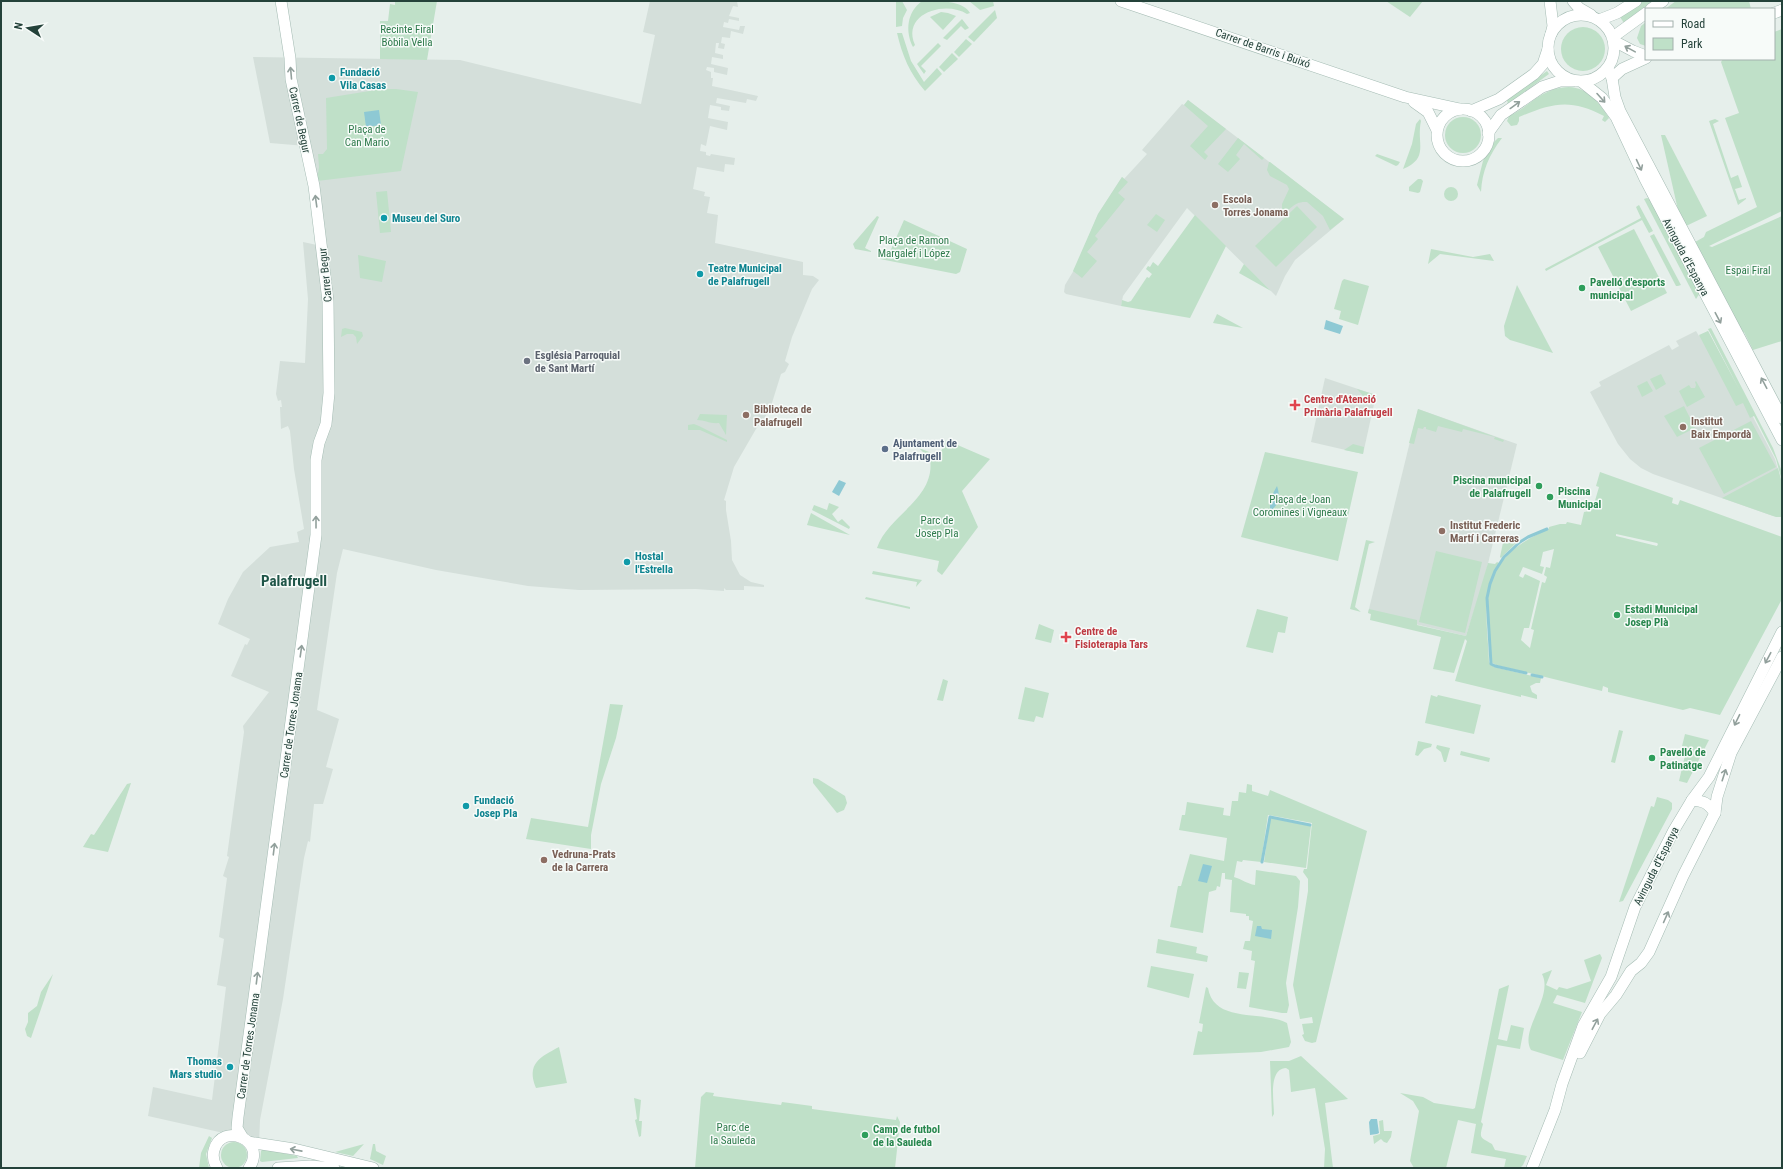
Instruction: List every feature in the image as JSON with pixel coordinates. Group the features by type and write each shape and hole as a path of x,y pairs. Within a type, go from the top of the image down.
{"street":[{"name":"Carrer de Begur","path":"280,1 290,58 291,79 314,186 321,239"},
{"name":"Carrer de Barris i Buixó","path":"1121,1 1405,97 1465,110"},
{"path":"1465,110 1481,117 1485,123 1488,133 1488,142 1480,154 1475,158 1463,161 1454,160 1446,155 1440,148 1437,140 1437,130 1446,116 1452,112 1465,110 1499,99 1534,74 1543,64 1548,49 1553,24 1550,1"},
{"path":"1574,1 1580,8 1596,18 1609,29 1614,39 1614,54 1610,72"},
{"path":"1652,8 1662,1"},
{"path":"1550,36 1557,25 1568,17 1582,15 1596,18 1606,18 1633,3"},
{"path":"1614,39 1643,15"},
{"path":"1614,39 1645,57"},
{"path":"1548,49 1550,60 1557,71 1565,78 1579,81"},
{"path":"1488,133 1501,115 1542,87 1560,81 1579,81 1597,78 1610,72 1622,69 1645,58"},
{"name":"Avinguda d'Espanya","path":"1610,72 1615,98 1620,111 1782,418"},
{"name":"Avinguda d'Espanya","path":"1579,81 1597,93 1616,117 1645,179 1782,440"},
{"name":"Carrer de Barris i Buixó","path":"1405,97 1428,112 1437,130"},
{"name":"Carrer Begur","path":"321,239 328,310"},
{"name":"Carrer de Torres Jonama","path":"249,1168 253,1157 252,1148 240,1136 316,535 316,460 328,410 328,310"},
{"name":"Avinguda d'Espanya","path":"1555,1110 1561,1088 1583,1026 1611,978 1635,907 1674,830 1692,800 1709,777 1782,632"},
{"name":"Avinguda d'Espanya","path":"1532,1168 1583,1046 1600,1014 1616,995 1631,971 1649,952 1683,876 1715,813 1717,797 1731,753 1782,657"},
{"path":"1692,800 1703,800 1708,803 1715,813"},
{"path":"1619,952 1624,963 1638,965"},
{"path":"217,1168 213,1159 215,1148 220,1140 240,1136 373,1168"},
{"path":"278,1168 310,1166 334,1168"}],"shaded area":[{"path":"650,1 737,1 738,7 733,6 729,16 739,18 739,21 729,19 728,23 724,22 723,27 739,30 740,26 745,26 743,34 731,31 730,38 722,37 721,43 725,44 724,49 718,48 719,43 716,43 715,53 723,55 723,59 712,57 711,64 728,68 727,75 714,72 714,68 707,67 706,70 711,72 711,78 713,78 712,86 758,96 756,101 747,99 746,103 717,98 716,103 730,106 729,111 721,110 721,107 710,105 708,118 728,122 727,130 710,126 706,146 701,144 700,151 706,152 706,155 710,156 711,154 735,158 734,165 725,164 724,172 697,167 693,189 705,192 704,196 710,197 707,213 718,215 715,243 803,262 803,275 813,276 819,280 812,289 792,337 785,361 789,364 785,372 781,374 771,406 734,467 724,500 726,501 732,560 740,575 751,582 764,585 764,587 744,586 744,590 726,590 724,588 724,591 696,589 579,590 528,586 436,570 343,549 337,573 317,710 339,719 326,767 333,769 323,804 314,804 310,842 308,841 304,858 283,999 260,1120 259,1144 237,1136 148,1116 153,1087 212,1100 226,987 217,985 224,939 219,937 227,878 223,876 229,857 227,856 244,732 243,726 269,692 231,676 245,644 247,645 250,639 218,624 228,599 243,572 270,547 299,542 297,532 304,529 294,469 290,431 288,426 281,429 281,400 278,401 276,394 280,361 305,363 308,299 303,242 317,245 306,146 270,143 253,57 460,60 641,104 655,35 643,32"},
{"name":"Escola Torres Jonama","path":"1188,100 1344,219 1295,260 1285,276 1276,296 1187,208 1123,296 1121,306 1066,294 1064,292 1065,285 1077,265 1098,214 1122,177 1124,179 1147,154 1142,150 1182,104 1184,105"},
{"name":"Institut Baix Empordà","path":"1696,331 1699,336 1708,331 1775,459 1782,484 1782,517 1773,516 1653,474 1641,468 1630,459 1618,444 1590,392 1601,386 1599,382 1669,345 1672,350 1679,346 1676,341"},
{"path":"1325,378 1376,395 1363,454 1311,442"},
{"name":"Institut Frederic Martí i Carreras","path":"1418,409 1517,444 1484,580 1466,636 1368,613"}],"green space":[{"name":"Recinte Firal Bòbila Vella","path":"395,1 437,1 427,60 380,59 380,21 388,21 390,4 395,5"},
{"path":"896,1 902,1 907,10 903,18 902,26 896,27"},
{"path":"922,1 956,3 967,9 970,13 967,14 948,8 928,12 920,17 914,25 912,34 915,45 913,47 910,41 908,28 910,16 917,5"},
{"path":"969,1 993,1 994,6 980,10"},
{"path":"1386,1 1423,1 1410,17"},
{"path":"1643,1 1655,1 1624,23 1620,17"},
{"path":"1676,1 1749,1 1751,8 1666,8"},
{"path":"995,10 997,18 974,42 968,37"},
{"path":"941,12 956,16 943,30 930,17"},
{"path":"962,19 969,28 965,30 961,26 947,40 943,38"},
{"path":"1645,23 1645,46 1640,44 1637,38 1641,26"},
{"path":"1583,27 1595,31 1601,37 1605,49 1601,61 1595,67 1583,71 1571,67 1565,61 1561,49 1565,37 1571,31"},
{"name":"Espai Firal","path":"1782,29 1782,211 1709,246 1712,247 1782,216 1782,341 1753,350 1695,242 1704,237 1706,232 1757,207 1725,118 1739,113 1721,62 1722,60 1775,60 1775,32"},
{"path":"897,33 902,33 911,61 924,82 937,68 942,74 925,91 907,64"},
{"path":"966,39 972,44 959,57 954,52"},
{"path":"938,43 941,46 921,66 926,71 924,74 917,64"},
{"path":"952,53 958,59 944,72 939,67"},
{"path":"1547,71 1549,74 1508,104 1507,100"},
{"path":"1569,87 1582,90 1587,93 1597,101 1609,118 1605,122 1602,120 1604,116 1592,110 1561,104 1541,108 1519,117 1517,125 1511,126 1507,121 1509,116 1551,90"},
{"name":"Plaça de Can Mario","path":"382,89 418,92 401,171 317,181 319,167 318,154 323,154 327,149 326,98"},
{"path":"1188,100 1226,129 1204,152 1208,156 1205,160 1190,146 1208,126 1184,105"},
{"path":"1467,117 1476,122 1480,128 1480,142 1476,148 1467,153 1459,153 1450,148 1446,142 1445,131 1450,122 1456,118"},
{"path":"1420,119 1419,155 1411,165 1403,169 1412,144 1416,124"},
{"path":"1715,119 1719,121 1713,124 1731,178 1738,175 1742,187 1735,189 1739,200 1746,198 1738,205 1709,121"},
{"path":"1661,135 1665,135 1707,216 1686,226 1678,210"},
{"path":"1238,138 1264,158 1262,160 1244,144 1236,155 1240,159 1228,172 1218,164"},
{"path":"1498,138 1502,138 1493,151 1487,164 1481,192 1477,185 1483,161"},
{"path":"1377,154 1400,162 1396,166 1375,156"},
{"path":"1269,162 1344,219 1330,230 1323,216 1307,202 1295,204 1288,210 1282,212 1282,204 1289,189 1287,185 1270,176 1267,170"},
{"path":"1122,177 1128,182 1118,193 1125,199 1095,236 1098,239 1087,252 1097,261 1082,278 1073,271 1098,214"},
{"path":"1418,179 1423,181 1420,192 1409,191 1409,187"},
{"path":"1448,187 1454,187 1458,191 1458,197 1454,201 1448,201 1444,197 1444,191"},
{"path":"387,191 391,232 380,233 376,192"},
{"path":"1644,199 1650,199 1700,293 1696,299"},
{"path":"1639,205 1653,231 1649,233 1642,220 1546,271 1545,269 1641,218 1636,207"},
{"path":"1297,206 1317,227 1276,267 1255,246"},
{"path":"1156,214 1165,220 1157,232 1147,225"},
{"path":"1195,215 1226,246 1190,318 1121,306 1122,300 1128,302 1131,301 1147,277 1149,278 1152,274 1146,269 1148,266 1150,267 1153,262 1158,266"},
{"path":"877,216 879,217 865,248 871,252 855,249 853,244"},
{"name":"Plaça de Ramon Margalef i López","path":"904,220 967,249 960,272 956,274 880,259 882,251 889,254"},
{"path":"1634,229 1667,293 1631,311 1598,247"},
{"path":"1654,234 1681,285 1676,286 1650,236"},
{"path":"1431,249 1473,257 1490,254 1494,261 1440,254 1428,264"},
{"path":"358,255 386,261 382,282 360,278"},
{"path":"1244,264 1271,291 1239,273"},
{"path":"1344,279 1369,286 1358,325 1339,319 1341,311 1334,309 1342,281"},
{"path":"1517,285 1553,353 1510,340 1505,336 1504,326"},
{"path":"1217,314 1243,328 1213,323"},
{"path":"345,328 362,332 363,336 357,344 356,337 353,334 347,334 341,337 342,329"},
{"path":"1711,328 1773,448 1782,472 1782,481 1776,459 1754,416 1750,418 1743,403 1736,406 1699,335 1708,331 1739,389 1708,329"},
{"path":"1661,374 1666,384 1656,390 1650,379"},
{"path":"1647,381 1653,391 1642,397 1637,386"},
{"path":"1696,381 1705,397 1687,407 1679,391 1689,385 1691,388 1695,388"},
{"path":"1357,389 1376,395 1375,401 1366,399"},
{"path":"1684,406 1695,428 1677,437 1664,416"},
{"path":"1418,409 1504,440 1503,442 1494,439 1495,437 1463,429 1462,432 1438,426 1436,432 1426,429 1426,427 1423,429 1418,428 1414,444 1409,443"},
{"path":"700,414 727,415 726,435 719,423 697,420"},
{"path":"1751,421 1776,467 1724,494 1699,448"},
{"path":"694,424 727,440 727,442 700,430 688,430 688,425"},
{"name":"Parc de Josep Pla","path":"946,440 990,459 962,491 978,527 942,575 937,571 939,561 877,548 883,536 919,496 926,485 930,473 930,459 919,448 939,456"},
{"path":"1353,444 1364,447 1363,454 1344,450"},
{"name":"Plaça de Joan Coromines i Vigneaux","path":"1265,452 1358,472 1338,561 1241,537"},
{"path":"1778,468 1782,484 1782,517 1776,517 1722,498"},
{"path":"1600,472 1673,498 1672,503 1678,505 1680,500 1782,537 1782,599 1720,715 1690,708 1683,710 1608,692 1608,688 1603,686 1602,691 1496,665 1491,662 1488,601 1489,588 1499,565 1516,547 1537,534 1549,529 1549,527 1566,524 1567,522 1581,525 1584,512 1589,511 1591,503 1594,504 1599,487 1596,486","holes":["1616,534 1657,543 1658,544 1657,546 1616,536","1554,549 1550,568 1546,567 1544,575 1547,577 1545,583 1542,582 1531,629 1534,630 1530,648 1521,640 1524,628 1529,628 1540,581 1525,574 1523,578 1519,576 1523,567 1542,574 1544,567 1540,566 1543,552"]},
{"path":"829,503 839,507 832,514 838,522 842,519 850,527 849,529 812,510 814,505 827,510"},
{"path":"811,513 850,535 807,525"},
{"path":"1504,538 1518,541 1501,558 1500,557"},
{"path":"1366,540 1375,542 1369,544 1355,607 1361,612 1350,609"},
{"path":"1436,551 1482,562 1465,633 1419,622"},
{"path":"1497,562 1499,563 1489,586 1486,611 1489,662 1494,667 1541,678 1540,683 1530,686 1532,692 1537,695 1537,699 1521,695 1521,697 1455,681 1467,641 1465,639 1454,673 1433,669 1441,637 1370,620 1371,614 1368,613 1369,609 1417,620 1417,625 1466,636 1488,563 1495,564"},
{"path":"873,571 922,580 916,587 917,582 872,574"},
{"path":"866,597 910,607 910,609 865,599"},
{"path":"1257,609 1288,617 1285,633 1278,632 1273,653 1246,647"},
{"path":"1039,624 1054,630 1051,643 1035,639"},
{"path":"943,679 948,681 943,701 937,700"},
{"path":"1025,687 1049,693 1043,718 1036,716 1034,722 1018,719"},
{"path":"1431,695 1437,697 1438,695 1481,705 1474,734 1425,723"},
{"path":"610,704 623,705 616,738 601,784 591,835 591,849 526,839 531,818 588,827"},
{"path":"1619,730 1623,731 1615,763 1611,762"},
{"path":"1685,734 1709,740 1687,783 1679,781 1687,747 1682,746"},
{"path":"1418,741 1432,744 1431,747 1424,749 1418,756 1415,755"},
{"path":"1437,745 1450,748 1446,762 1444,762 1441,752 1436,748"},
{"path":"1461,751 1490,758 1489,762 1460,755"},
{"path":"813,778 818,779 845,796 847,803 844,810 837,813 813,783"},
{"path":"131,783 108,852 83,847 91,834 94,835 127,784"},
{"path":"1247,784 1252,785 1252,791 1268,796 1270,790 1367,831 1316,1042 1312,1043 1305,1041 1302,1035 1304,1034 1302,1024 1313,1023 1312,1017 1300,1019 1293,985 1308,891 1308,879 1303,872 1304,869 1307,869 1312,823 1268,815 1261,862 1243,860 1242,862 1237,861 1234,877 1249,884 1255,885 1256,870 1296,876 1300,881 1298,907 1286,983 1289,1005 1287,1013 1249,1007 1255,961 1251,960 1252,951 1243,949 1245,941 1250,941 1253,921 1249,920 1249,916 1246,916 1246,914 1230,912 1232,880 1225,879 1225,873 1222,873 1220,887 1217,886 1216,890 1209,892 1203,933 1170,927 1178,886 1181,886 1190,854 1224,861 1227,838 1179,830 1182,815 1185,815 1187,802 1224,808 1223,815 1230,816 1232,801 1238,801 1239,792 1246,793"},
{"path":"1657,797 1668,800 1672,803 1672,809 1623,901 1619,902 1651,806 1654,807"},
{"path":"1270,818 1311,826 1306,868 1264,862"},
{"path":"1158,939 1197,947 1196,953 1208,956 1207,962 1156,953"},
{"path":"1600,954 1602,958 1585,1003 1557,995 1553,1003 1582,1012 1563,1060 1531,1050 1529,1033 1544,993 1542,974 1552,970 1546,985 1557,990 1559,987 1567,989 1591,981 1584,960"},
{"path":"1151,966 1194,974 1189,998 1147,987"},
{"path":"1239,972 1249,973 1246,989 1237,988"},
{"path":"53,974 31,1038 27,1036 25,1029 28,1022 28,1013 37,1006 41,992"},
{"path":"1509,985 1498,1039 1507,1041 1511,1025 1524,1028 1520,1049 1497,1045 1481,1122 1483,1124 1481,1135 1483,1139 1492,1144 1495,1150 1527,1156 1523,1165 1520,1168 1504,1168 1506,1159 1471,1153 1476,1124 1458,1120 1446,1168 1414,1168 1410,1161 1419,1111 1413,1101 1400,1093 1423,1097 1434,1103 1473,1109 1475,1108 1499,989"},
{"path":"1206,987 1208,988 1212,999 1220,1007 1229,1011 1277,1019 1287,1023 1291,1042 1289,1047 1261,1052 1193,1055 1198,1031 1202,1032 1203,1024 1199,1023"},
{"path":"559,1047 567,1083 536,1088 533,1080 534,1067 546,1054"},
{"path":"1301,1056 1348,1099 1325,1103 1333,1168 1324,1168 1325,1149 1315,1088 1291,1092 1289,1070 1286,1068 1280,1070 1274,1080 1274,1114 1272,1117 1270,1061 1289,1061"},
{"name":"Parc de la Sauleda","path":"706,1092 714,1093 713,1096 781,1105 782,1102 812,1106 812,1109 896,1120 897,1116 900,1122 895,1168 695,1168 701,1097"},
{"path":"634,1098 641,1100 639,1121 642,1121 641,1136 639,1137 635,1120 637,1119"},
{"path":"1383,1120 1384,1131 1392,1131 1391,1137 1387,1143 1381,1139 1374,1144 1373,1136 1380,1134 1379,1121"},
{"path":"209,1136 212,1138 206,1154 209,1168 199,1168 201,1153"},
{"path":"234,1142 243,1146 247,1155 243,1164 234,1168 225,1164 221,1155 225,1146"},
{"path":"364,1144 353,1156 335,1152"},
{"path":"373,1144 375,1144 376,1151 386,1156 383,1165 370,1159"},
{"path":"263,1149 297,1156 298,1158 262,1162 260,1161 261,1151"}],"water":[{"path":"379,110 381,125 366,127 364,112"},
{"path":"1326,320 1343,326 1340,334 1324,329"},
{"path":"839,480 846,483 839,496 832,492"},
{"path":"1277,486 1279,493 1278,500 1276,506 1270,511 1270,499"},
{"path":"1203,864 1212,866 1207,883 1198,881"},
{"path":"1257,926 1261,926 1262,929 1272,930 1271,939 1255,936"},
{"path":"1371,1119 1377,1119 1379,1133 1377,1134 1370,1135 1369,1122"}],"waterway":[{"path":"1526,673 1491,664 1487,598 1495,571 1504,557 1520,542 1547,529"},
{"path":"1532,675 1542,677"},
{"path":"1262,862 1270,817 1310,825"}],"place":[{"name":"Fundació Vila Casas","path":"332,78"},
{"name":"Escola Torres Jonama","path":"1215,205"},
{"name":"Museu del Suro","path":"384,218"},
{"name":"Teatre Municipal de Palafrugell","path":"700,274"},
{"name":"Pavelló d'esports municipal","path":"1582,288"},
{"name":"Església Parroquial de Sant Martí","path":"527,361"},
{"name":"Centre d'Atenció Primària Palafrugell","path":"1295,405"},
{"name":"Biblioteca de Palafrugell","path":"746,415"},
{"name":"Institut Baix Empordà","path":"1683,427"},
{"name":"Ajuntament de Palafrugell","path":"885,449"},
{"name":"Piscina municipal de Palafrugell","path":"1539,486"},
{"name":"Piscina Municipal","path":"1550,497"},
{"name":"Institut Frederic Martí i Carreras","path":"1442,531"},
{"name":"Hostal l'Estrella","path":"627,562"},
{"name":"Estadi Municipal Josep Plà","path":"1617,615"},
{"name":"Centre de Fisioterapia Tars","path":"1066,637"},
{"name":"Pavelló de Patinatge","path":"1652,758"},
{"name":"Fundació Josep Pla","path":"466,806"},
{"name":"Vedruna-Prats de la Carrera","path":"544,860"},
{"name":"Thomas Mars studio","path":"230,1067"},
{"name":"Camp de futbol de la Sauleda","path":"865,1135"}],"district":[{"name":"Palafrugell","path":"294,581"}]}
